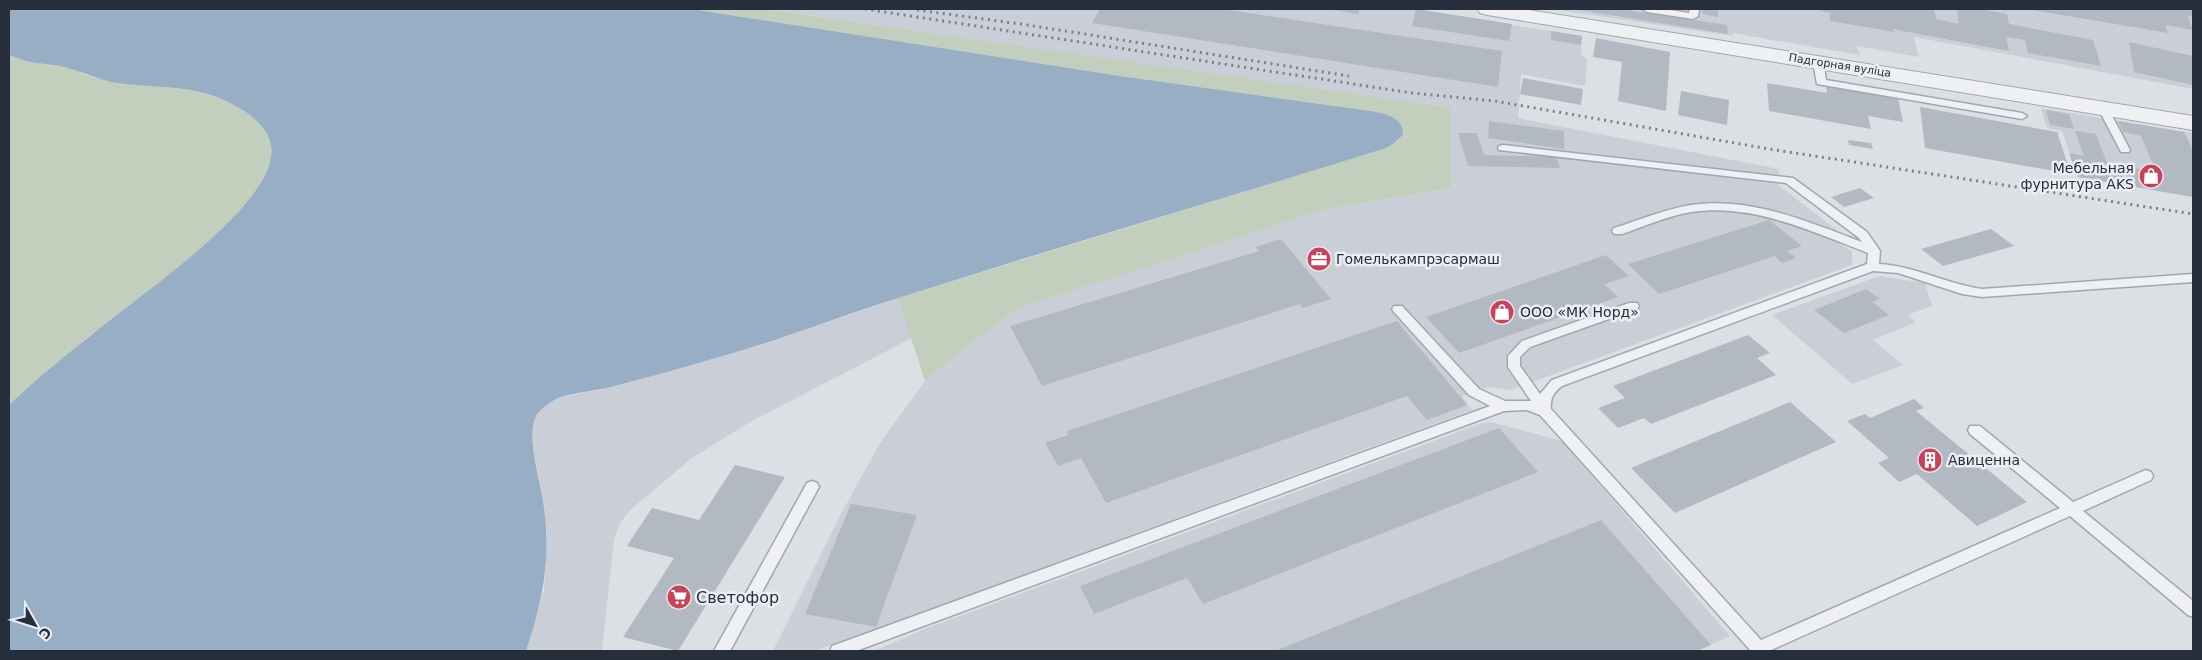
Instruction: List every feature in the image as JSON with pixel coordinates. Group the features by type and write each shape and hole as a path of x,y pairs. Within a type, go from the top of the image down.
{"street":[{"name":"Падгорная вуліца","path":"1486,9 2193,123"}],"lane":[{"path":"1647,9 1694,16 1694,9"},
{"path":"1818,62 1821,82 2022,116"},
{"path":"2103,108 2124,150"},
{"path":"1503,148 1789,180 1863,235 1874,251 1875,259 1872,266"},
{"path":"1618,231 1694,208 1715,206 1762,213 1792,221 1874,251"},
{"path":"1546,411 1544,401 1546,394 1557,383 1872,266 1899,269 1966,291 1982,293 2193,278"},
{"path":"1633,306 1526,344 1514,356 1514,367 1546,411 1760,650 2146,476"},
{"path":"1398,309 1474,392 1502,406"},
{"path":"838,651 1502,406 1528,405 1546,411"},
{"path":"1975,430 2193,610"},
{"path":"722,651 812,487"}],"shaded area":[{"path":"764,9 1411,9 1582,36 1581,54 1587,60 1585,86 1521,74 1518,118 1779,169 1778,185 1837,230 1832,239 1852,251 1852,265 1510,390 1489,387 1462,396 1472,410 815,651 773,651 841,514 880,443 925,381 965,346 1019,308 1323,210 1451,188 1450,109"},
{"path":"1551,9 2193,9 2193,89 1914,37 1919,57 1856,46 1860,55 1733,33 1733,36"},
{"path":"2041,108 2193,133 2193,197 2078,177 2062,131 2047,128"},
{"path":"1879,276 1925,283 1932,306 1907,315 1916,322 1873,340 1903,365 1852,384 1772,315"},
{"path":"898,298 912,338 750,422 692,458 630,510 620,523 614,539 602,651 526,651 544,590 546,560 547,531 544,503 533,449 532,432 534,419 539,411 548,403 562,397 613,387 758,346"},
{"path":"1491,422 1562,441 1730,636 1697,651 874,651 927,628 1482,423"}],"green space":[{"path":"691,9 764,9 1450,108 1451,188 1323,210 1019,308 966,346 925,381 898,298 1380,150 1403,135 1400,125 1392,119 1371,111 1120,76"},
{"path":"9,55 27,61 64,67 96,78 189,89 219,98 240,108 258,122 270,140 272,151 270,163 261,183 245,205 223,228 172,272 68,353 9,405"}],"water":[{"path":"9,9 691,9 1120,76 1371,111 1388,115 1397,120 1403,135 1390,146 1380,150 958,279 748,349 611,387 567,395 552,402 538,413 532,431 534,456 546,521 547,540 541,596 526,651 9,651 9,405 54,365 197,251 222,228 244,205 261,183 270,162 271,150 265,130 258,122 249,114 219,98 193,90 111,82 64,67 27,61 9,55"}],"building":[{"path":"1100,9 1222,9 1502,51 1498,87 1092,23"},
{"path":"1328,9 1360,9 1358,14"},
{"path":"1416,9 1512,24 1509,41 1412,26"},
{"path":"1573,9 1620,9 1727,25 1728,34"},
{"path":"1702,9 1718,9 1718,17 1702,14"},
{"path":"1813,9 1934,9 1936,19 1959,24 1957,9 1980,9 2007,14 2009,24 2093,40 2101,66 2028,53 2025,40 2006,37 2009,51 1892,29 1895,32 1830,21 1830,13"},
{"path":"2026,9 2193,9 2193,17 2187,15 2193,30 2165,25 2168,33"},
{"path":"1551,31 1582,36 1581,45 1551,40"},
{"path":"1596,38 1670,52 1666,111 1618,101 1622,62 1593,57"},
{"path":"2129,42 2193,56 2193,85 2134,72"},
{"path":"1523,78 1583,89 1581,105 1520,94"},
{"path":"1767,83 1827,93 1826,86 1898,98 1903,122 1868,116 1871,129 1769,111"},
{"path":"1681,91 1729,100 1727,125 1678,115"},
{"path":"1920,107 2057,132 2071,174 1925,148"},
{"path":"2046,110 2069,114 2074,129 2050,125"},
{"path":"1489,121 1564,131 1564,149 1488,138"},
{"path":"2118,121 2184,132 2193,151 2193,197 2078,177 2069,153 2084,156 2075,131 2096,134 2107,163 2156,172 2141,136 2123,132"},
{"path":"1458,133 1477,133 1484,155 1556,157 1560,168 1468,166"},
{"path":"1848,140 1871,143 1873,149 1849,145"},
{"path":"1860,188 1874,198 1844,207 1831,197"},
{"path":"1769,220 1802,246 1787,251 1796,258 1782,263 1775,256 1659,294 1628,264"},
{"path":"1991,229 2014,246 1943,266 1921,249"},
{"path":"1281,239 1331,299 1303,308 1300,304 1042,386 1010,326 1259,251 1255,247"},
{"path":"1606,255 1629,276 1604,284 1618,297 1459,353 1426,317"},
{"path":"1866,289 1880,299 1872,302 1889,315 1844,333 1814,310"},
{"path":"1397,321 1467,405 1427,420 1407,396 1106,503 1081,458 1058,466 1045,443 1068,435 1067,431"},
{"path":"1748,335 1770,353 1757,358 1776,375 1651,424 1644,418 1618,428 1598,408 1625,398 1613,386"},
{"name":"Авиценна","path":"1914,399 1924,408 1916,411 2027,502 1977,526 1917,474 1899,482 1878,463 1889,458 1847,421 1865,414 1870,418"},
{"path":"1790,402 1836,442 1675,513 1631,468"},
{"path":"1499,428 1538,472 1203,604 1187,578 1094,614 1080,586"},
{"path":"735,465 785,477 678,651 623,637 674,558 627,546 652,508 699,520"},
{"path":"851,504 917,515 876,627 805,614"},
{"path":"1601,520 1711,645 1697,651 1275,651"}],"railway":[{"path":"865,9 1412,93 1495,101 1769,149 2193,214"},
{"path":"917,10 1021,24 1349,76"}],"place":[{"name":"Мебельная фурнитура AKS","path":"2151,176"},
{"name":"Гомелькампрэсармаш","path":"1319,259"},
{"name":"ООО «МК Норд»","path":"1502,312"},
{"name":"Авиценна","path":"1930,460"},
{"name":"Светофор","path":"679,597"}]}
